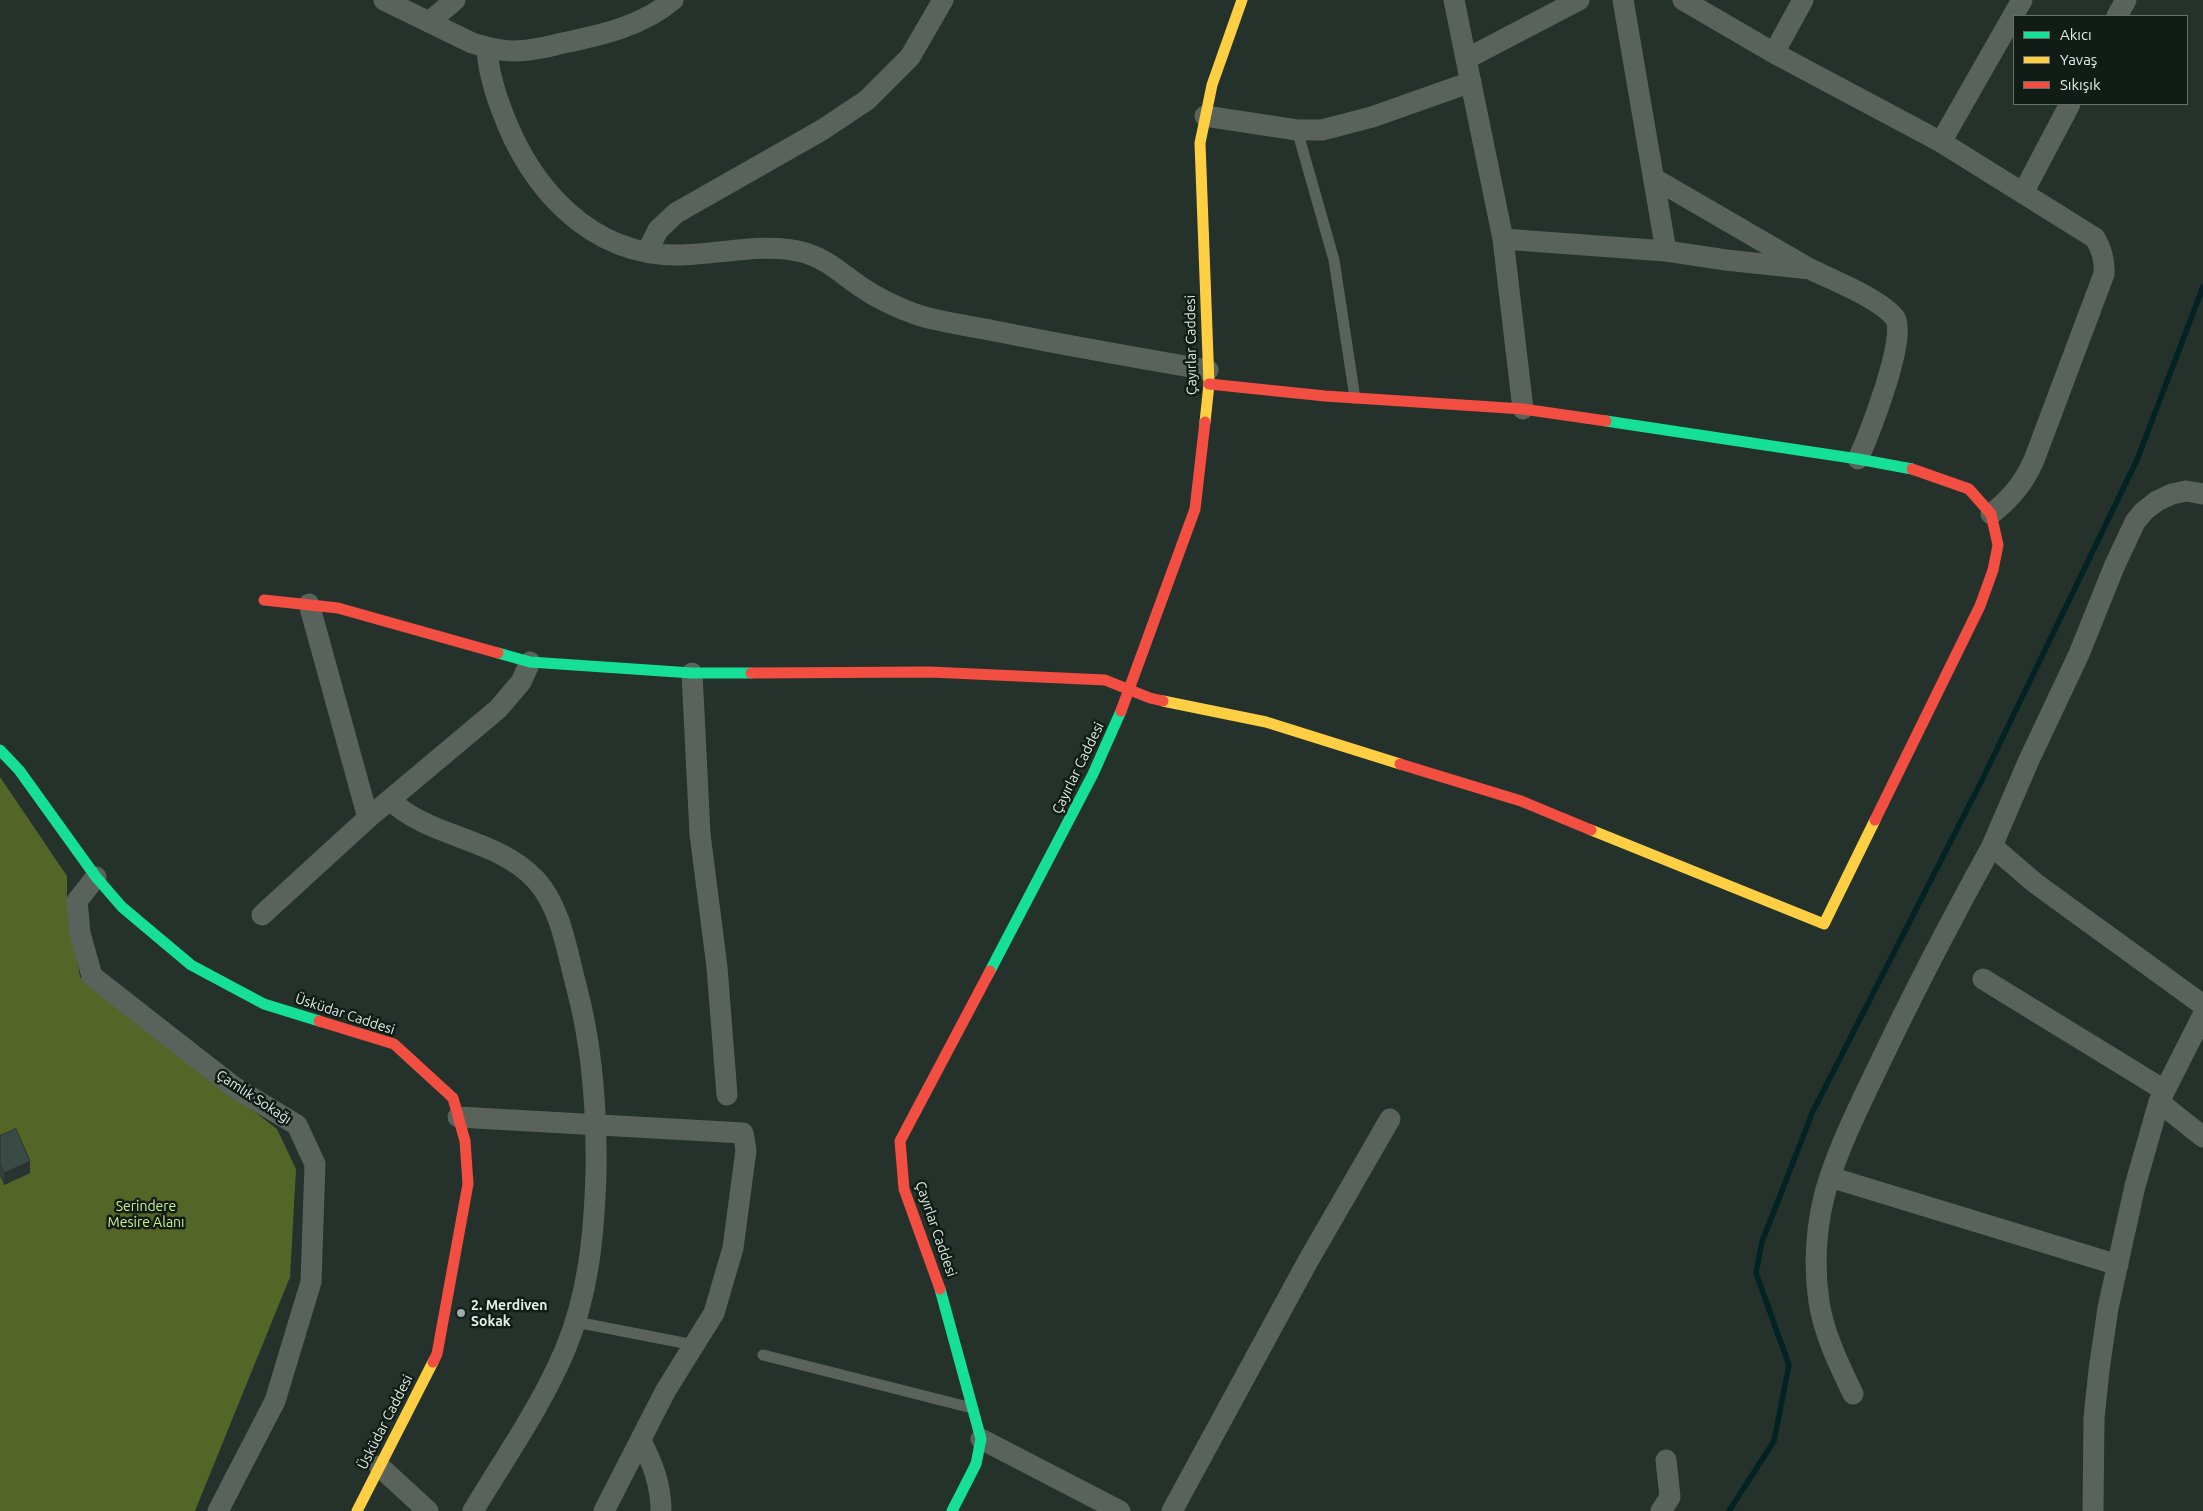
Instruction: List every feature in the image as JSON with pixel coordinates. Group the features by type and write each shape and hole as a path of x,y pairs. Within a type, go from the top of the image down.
{"street":[{"path":"384,0 455,36 487,48 513,51 532,50 600,35 626,27 647,17 673,0"},
{"path":"429,22 455,0"},
{"path":"647,252 658,230 676,213 822,130 867,100 910,57 942,0"},
{"name":"Çayırlar Caddesi","path":"952,1511 976,1464 982,1438 940,1287 904,1189 900,1141 1094,774 1130,690 1195,509 1209,377 1200,143 1212,84 1242,0"},
{"path":"1454,0 1503,238 1523,409"},
{"path":"1466,59 1578,0"},
{"path":"1623,0 1666,251"},
{"path":"1683,0 1774,53 1941,142 2095,238 2103,255 2104,274 2028,472 2014,494 1991,514"},
{"path":"1774,53 1803,0"},
{"path":"2013,15 2022,0"},
{"path":"2118,15 2126,0"},
{"path":"1941,142 2013,16"},
{"path":"264,600 338,608 530,662 692,673 940,672 1105,680 1150,698 1266,722 1521,801 1824,924 1980,606 1993,570 1998,545 1991,514 1968,489 1914,470 1523,409 1356,398 1209,377 917,314 877,297 820,259 794,250 766,249 677,255 647,252 614,242 595,232 560,206 544,189 519,152 490,74 487,48"},
{"path":"1205,116 1297,130 1322,130 1372,117 1471,82"},
{"path":"2022,193 2069,105"},
{"path":"1654,179 1810,268 1876,303 1896,319 1899,328 1894,354 1873,426 1858,460"},
{"path":"1503,238 1666,251 1726,260 1810,268"},
{"path":"1853,1394 1834,1350 1819,1303 1817,1247 1819,1222 1830,1177 1894,1032 1930,960 1992,846 2029,760 2079,654 2135,522 2157,500 2186,491 2203,494"},
{"path":"309,604 368,818"},
{"path":"262,915 368,818 498,709 521,682 530,662"},
{"path":"692,673 700,834 716,966 727,1095"},
{"name":"Üsküdar Caddesi","path":"0,750 19,770 96,877 122,907 191,965 264,1004 394,1044 453,1098 465,1141 468,1184 437,1354 357,1511"},
{"path":"390,800 400,810 418,820 489,849 515,862 536,881 545,893 558,918 584,1016 595,1086 597,1125 595,1223 588,1272 576,1322 543,1394 473,1511"},
{"path":"1992,846 2035,883 2201,1002 2162,1096 2135,1186 2108,1308 2094,1418 2093,1511"},
{"name":"Çamlık Sokağı","path":"96,877 77,901 80,933 92,976 234,1087 297,1125 315,1164 311,1282 276,1401 218,1511"},
{"path":"1983,979 2162,1096 2203,1137"},
{"path":"458,1117 743,1133 746,1150 733,1248 714,1313 666,1390 604,1511"},
{"path":"1172,1511 1308,1261 1390,1119"},
{"path":"1830,1177 2118,1265"},
{"path":"982,1438 1120,1511"},
{"path":"641,1441 655,1470 661,1496 661,1511"},
{"path":"1661,1511 1670,1497 1666,1460"},
{"path":"380,1466 428,1511"}],"lane":[{"path":"1297,130 1334,260 1356,398"},
{"path":"576,1322 694,1345"},
{"path":"763,1355 974,1408"}],"green space":[{"name":"Serindere Mesire Alanı","path":"0,777 67,876 67,899 80,977 277,1129 296,1169 290,1277 195,1511 0,1511"}],"building":[{"path":"16,1129 30,1161 4,1173 0,1164 0,1136"}],"waterway":[{"path":"1729,1511 1774,1441 1789,1365 1756,1273 1762,1242 1813,1111 1981,782 2137,460 2203,287"}],"traffic: fast":[{"path":"1606,421 1858,459 1912,469"},
{"path":"498,653 530,662 692,673 751,673"},
{"path":"990,971 1093,774 1121,711"},
{"path":"0,750 19,770 96,877 122,907 191,965 264,1004 319,1021"},
{"path":"940,1289 981,1439 976,1464 952,1511"}],"traffic: slow":[{"path":"1205,422 1209,384 1200,143 1212,85 1242,0"},
{"path":"1163,701 1266,722 1400,764"},
{"path":"1591,830 1824,924 1875,820"},
{"path":"357,1511 433,1362"}],"traffic: jam":[{"path":"1209,384 1325,396 1523,409 1606,421"},
{"path":"1121,711 1195,509 1205,422"},
{"path":"1875,820 1980,606 1993,570 1998,545 1991,514 1969,489 1912,469"},
{"path":"264,600 338,608 498,653"},
{"path":"751,673 930,672 1105,680 1150,698 1163,701"},
{"path":"1400,764 1521,801 1591,830"},
{"path":"940,1289 904,1189 900,1141 990,971"},
{"path":"319,1021 394,1044 453,1098 465,1141 468,1184 437,1354 433,1362"}],"place":[{"name":"2. Merdiven Sokak","path":"461,1313"}]}
